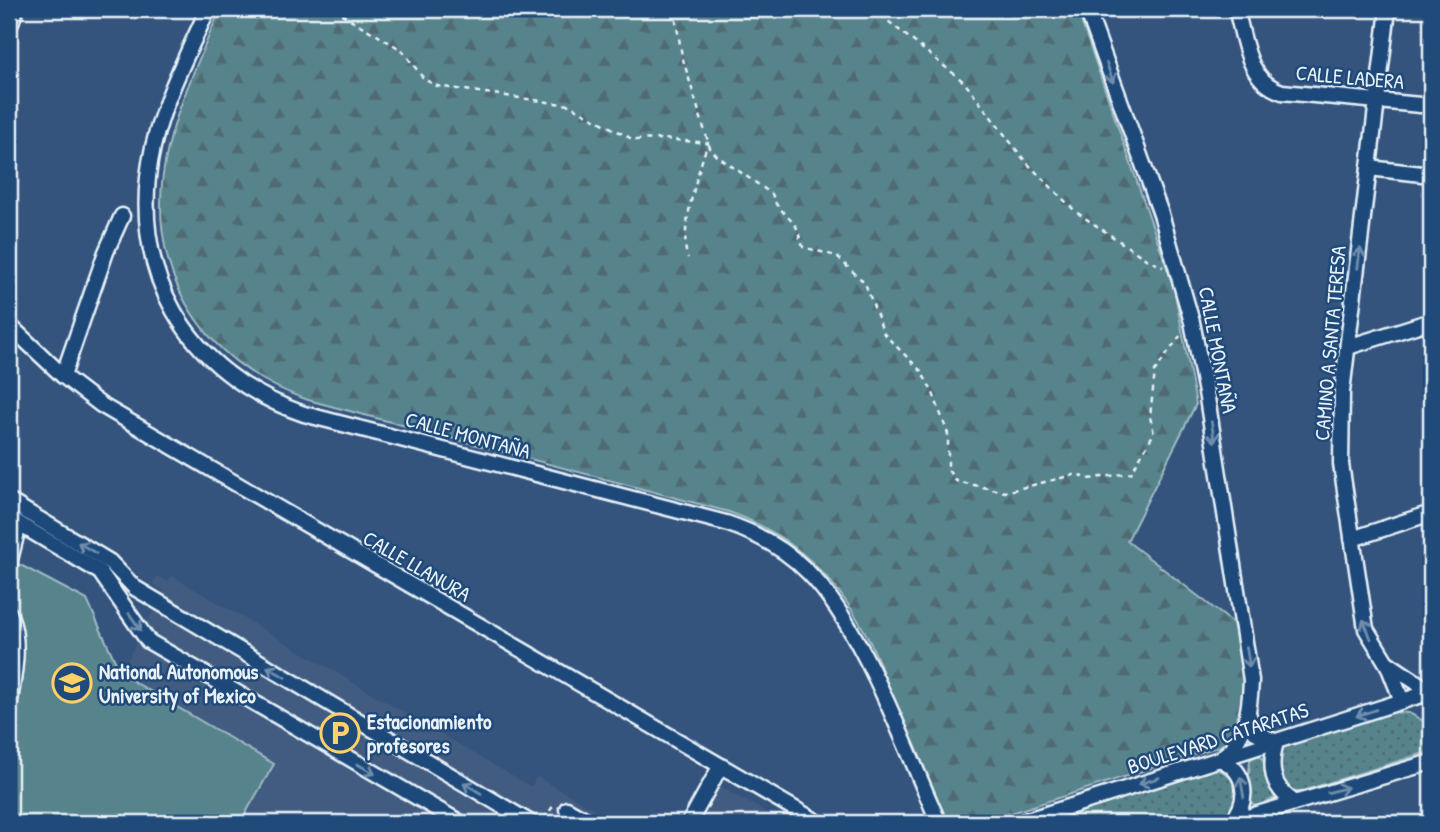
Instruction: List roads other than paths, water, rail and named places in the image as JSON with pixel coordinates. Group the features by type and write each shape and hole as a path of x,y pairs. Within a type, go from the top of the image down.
{"street":[{"path":"9,28 16,9"},
{"name":"CALLE MONTAÑA","path":"208,9 159,127 145,207 149,247 160,285 179,320 204,352 241,384 270,401 304,414 726,523 770,542 808,572 846,624 939,823"},
{"name":"CALLE MONTAÑA","path":"1087,9 1161,214 1192,321 1250,663 1248,713 1239,738 1220,759"},
{"name":"CALLE LADERA","path":"1236,9 1253,70 1268,88 1282,92 1431,106"},
{"name":"CAMINO A SANTA TERESA","path":"1388,9 1348,347 1340,439 1361,613 1371,641 1386,662 1431,692"},
{"path":"1369,168 1431,175"},
{"path":"63,376 106,252 122,216"},
{"path":"1348,347 1431,321"},
{"name":"CALLE LLANURA","path":"9,325 63,376 101,405 819,823"},
{"path":"9,501 100,572 148,641 461,823"},
{"path":"1352,539 1431,513"},
{"path":"9,564 14,521 110,562 135,588 531,823"},
{"path":"120,600 135,588"},
{"path":"9,613 12,620 15,664 9,708"},
{"path":"1386,662 1402,701"},
{"name":"BOULEVARD CATARATAS","path":"1018,823 1431,692"},
{"path":"1248,713 1255,732 1276,742 1271,758 1273,776 1281,791 1294,802"},
{"path":"1220,759 1235,768 1243,782 1242,807 1229,822"},
{"path":"1229,822 1431,762"},
{"path":"689,823 720,767"},
{"path":"499,805 499,823"},
{"path":"567,809 592,823"}],"place":[{"name":"National Autonomous University of Mexico","path":"72,683"},
{"name":"Estacionamiento profesores","path":"340,733"}]}
